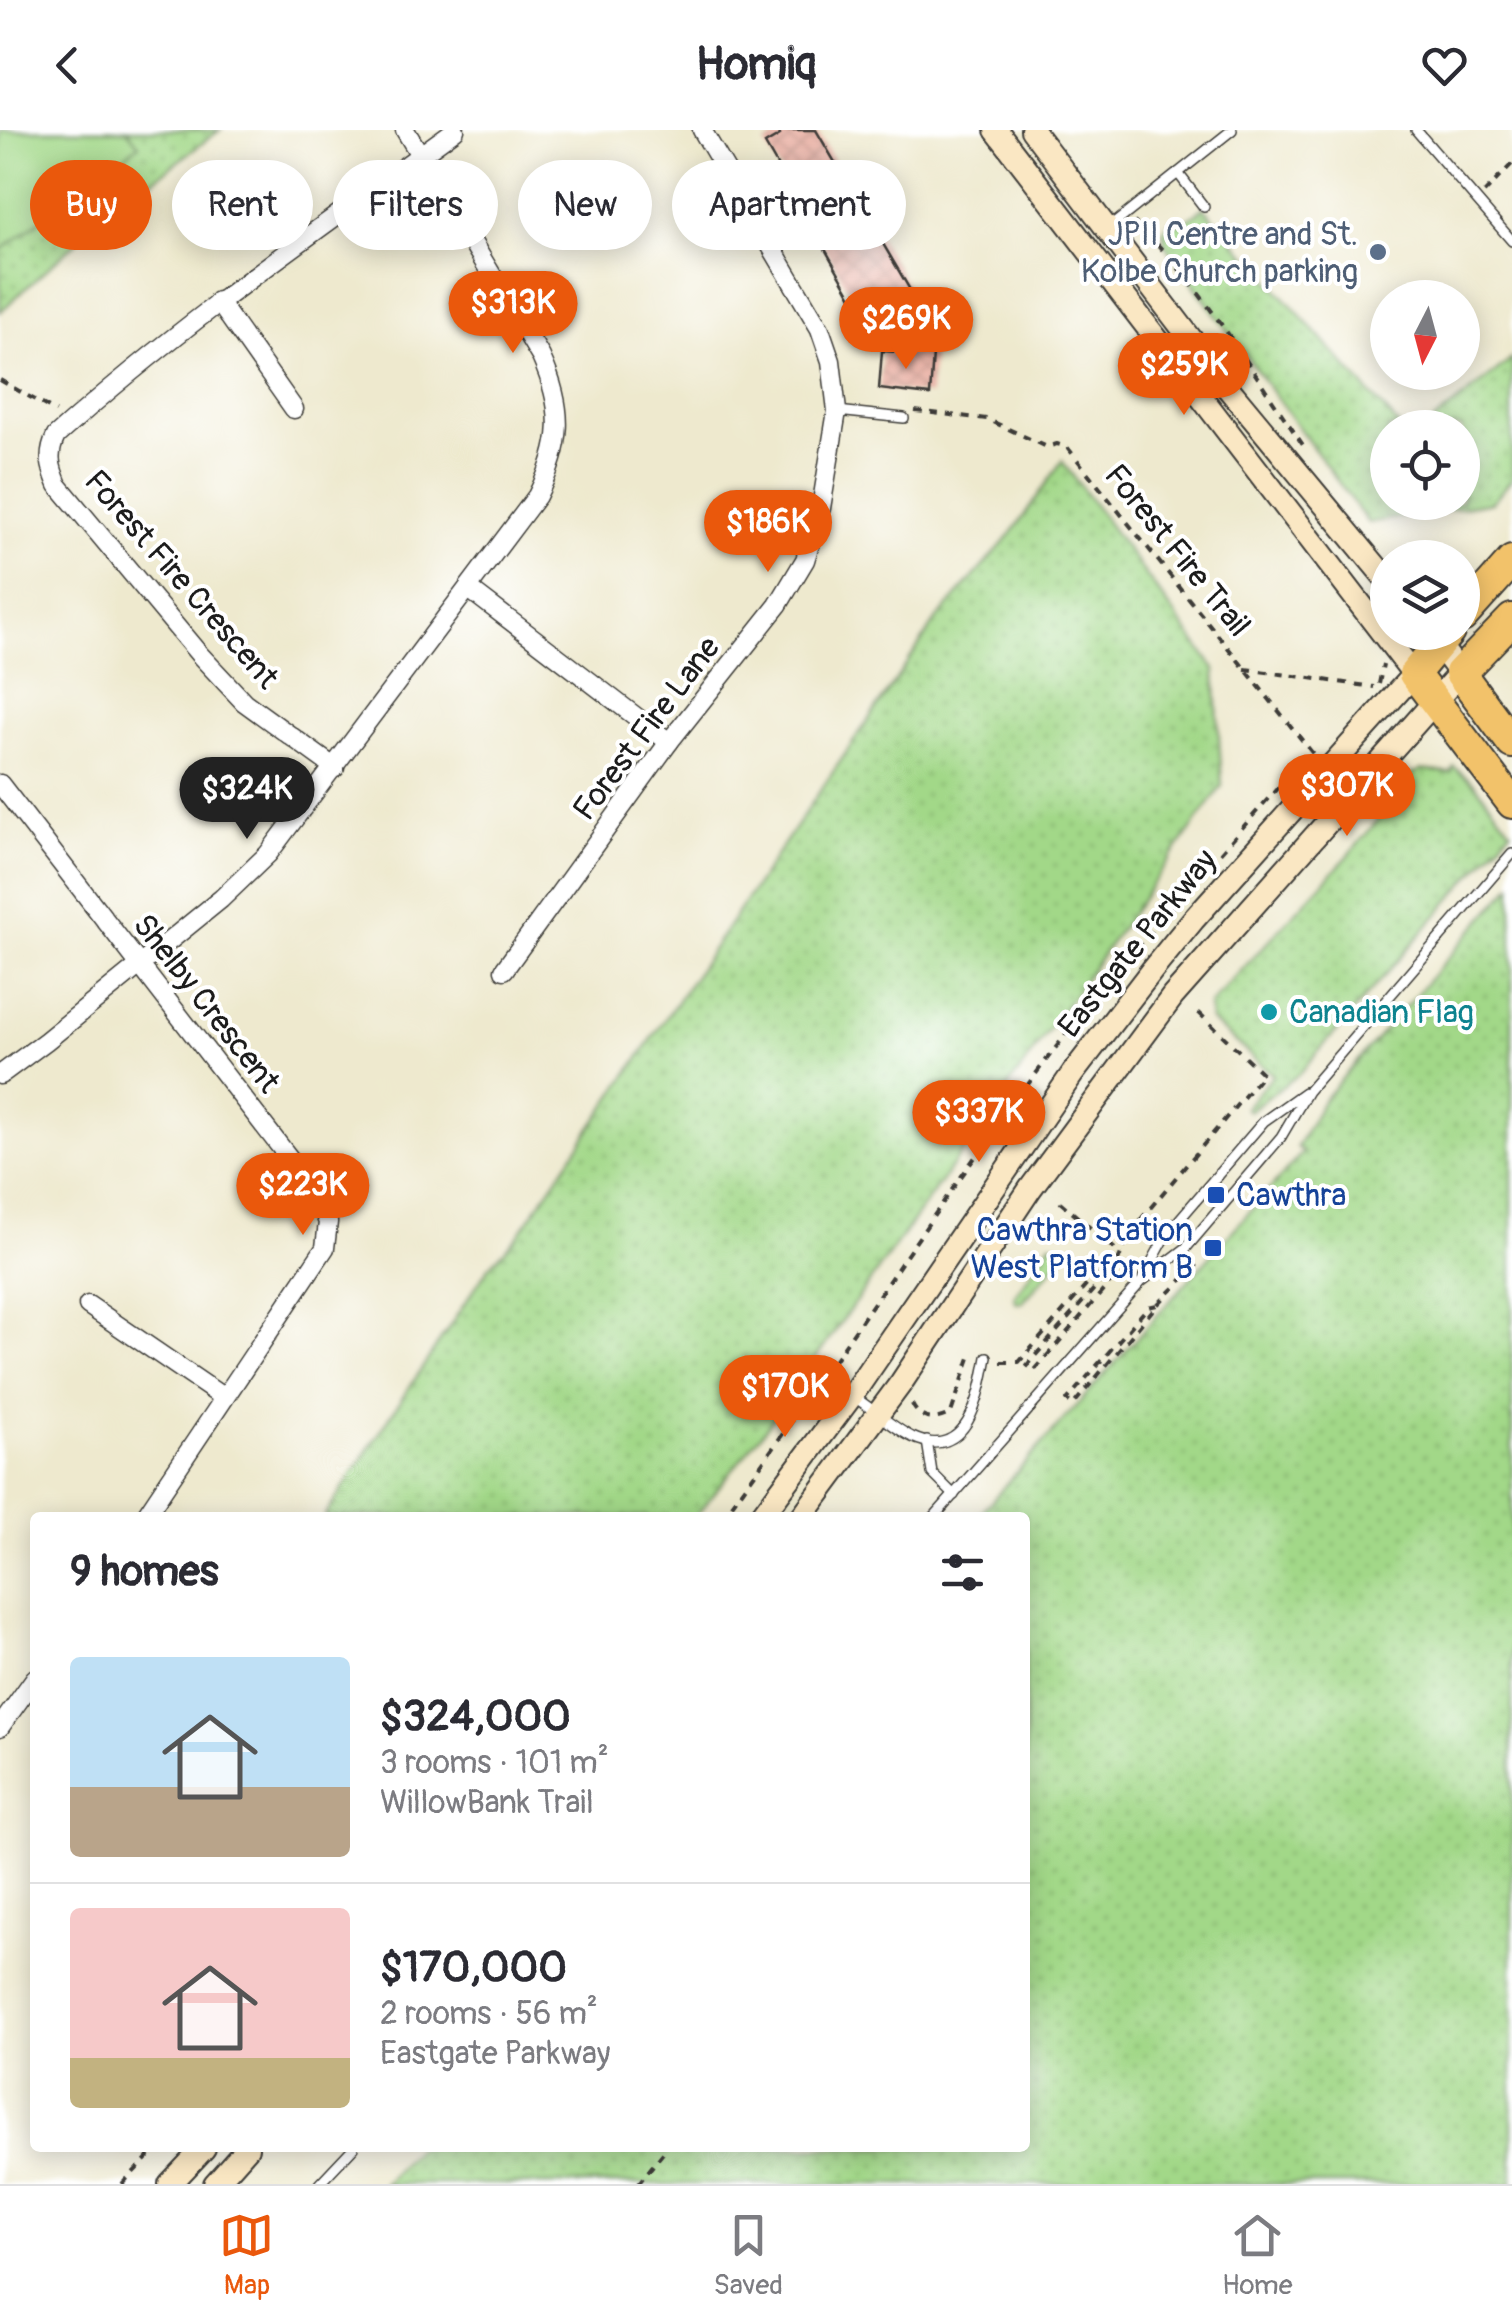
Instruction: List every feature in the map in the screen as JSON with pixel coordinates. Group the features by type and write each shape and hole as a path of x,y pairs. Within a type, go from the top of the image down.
{"highway":[{"path":"1480,597 1512,561"},
{"path":"1512,619 1460,673 1512,743"},
{"path":"1430,650 1414,674 1512,803"}],"main road":[{"path":"996,130 1414,674"},
{"path":"1032,130 1228,388 1370,559"},
{"path":"1447,650 1460,673"},
{"name":"Eastgate Parkway","path":"806,1512 879,1413 1030,1189 1173,996 1460,673"},
{"name":"Eastgate Parkway","path":"764,1512 852,1395 1073,1073 1153,969 1414,674"},
{"path":"170,2184 200,2152"},
{"path":"215,2184 243,2152"}],"street":[{"path":"0,1075 246,877 335,768 537,496 551,468 558,442 559,412 553,383 405,130"},
{"path":"421,155 455,130"},
{"name":"Forest Fire Lane","path":"504,970 669,742 778,605 805,560 822,508 836,411 831,361 820,330 702,130"},
{"name":"Forest Fire Crescent","path":"335,768 233,690 199,654 58,484 50,466 50,449 56,436 69,424 218,301 421,155"},
{"path":"218,301 294,409"},
{"path":"469,588 669,742"},
{"name":"Shelby Crescent","path":"0,784 313,1190 328,1222 326,1248 148,1512"},
{"path":"88,1305 224,1398"},
{"path":"0,1726 30,1685"}],"lane":[{"path":"1108,229 1232,130"},
{"path":"1416,130 1512,241"},
{"path":"1178,172 1204,206"},
{"path":"836,411 904,418"},
{"path":"1140,1282 1186,1248 1281,1137 1308,1091 1512,854"},
{"path":"938,1512 1140,1282 1167,1234 1264,1120 1308,1091"},
{"path":"852,1395 912,1437 946,1440 964,1429 976,1413 987,1357"},
{"path":"927,1441 932,1473 954,1494"},
{"path":"319,2184 349,2152"}],"path":[{"path":"1476,200 1512,164"},
{"path":"1154,240 1214,317 1312,458"},
{"path":"0,380 49,405 69,424"},
{"name":"Forest Fire Trail","path":"914,411 987,419 1047,447 1068,446 1314,756"},
{"path":"1244,668 1378,688"},
{"path":"1117,1263 1028,1365 1034,1371 1114,1278 1131,1231 1263,1074 1198,1012"},
{"path":"1060,1202 1121,1254"},
{"path":"1001,1362 1019,1362 1099,1271 1117,1263"},
{"path":"1157,1305 1148,1307 1067,1400 1073,1405 1157,1305 1199,1263"},
{"path":"910,1399 920,1416 941,1419 951,1413 972,1352"},
{"path":"122,2184 153,2152"},
{"path":"638,2184 664,2152"}],"green space":[{"path":"0,130 220,130 180,160 172,160 172,166 152,181 152,160 30,160 30,250 68,250 0,312"},
{"path":"0,130 127,130 139,145 119,160 30,160 30,228 0,251"},
{"path":"1204,207 1385,410 1370,410 1370,520 1386,520 1368,523 1165,245 1163,231 1170,222 1183,224"},
{"path":"1512,359 1512,479 1492,502 1480,504 1480,410 1448,410 1473,390 1480,390 1480,384"},
{"path":"1062,461 1215,669 1222,786 766,1428 699,1512 327,1512 488,1268 517,1237 937,619 1012,533"},
{"path":"1454,767 1475,784 1511,830 1299,1074 1249,1111 1245,1108 1273,1075 1210,1020 1209,1005 1348,856 1394,800 1401,780 1421,770 1451,773"},
{"path":"1512,885 1512,2184 384,2184 413,2152 1030,2152 1030,1512 981,1512 1303,1152 1297,1147 1324,1099"},
{"path":"1051,1243 1064,1247 1063,1256 1023,1302 1017,1303 1014,1297"}],"building":[{"path":"778,130 816,130 834,160 774,160 765,144 780,135"},
{"path":"826,250 887,250 909,288 923,326 874,342 857,296 853,298"},
{"path":"882,351 933,354 930,395 879,389"}],"place":[{"name":"JPII Centre and St. Kolbe Church parking","path":"1378,252"},
{"name":"Canadian Flag","path":"1269,1012"},
{"name":"Cawthra","path":"1216,1195"},
{"name":"Cawthra Station West Platform B","path":"1213,1248"}]}
